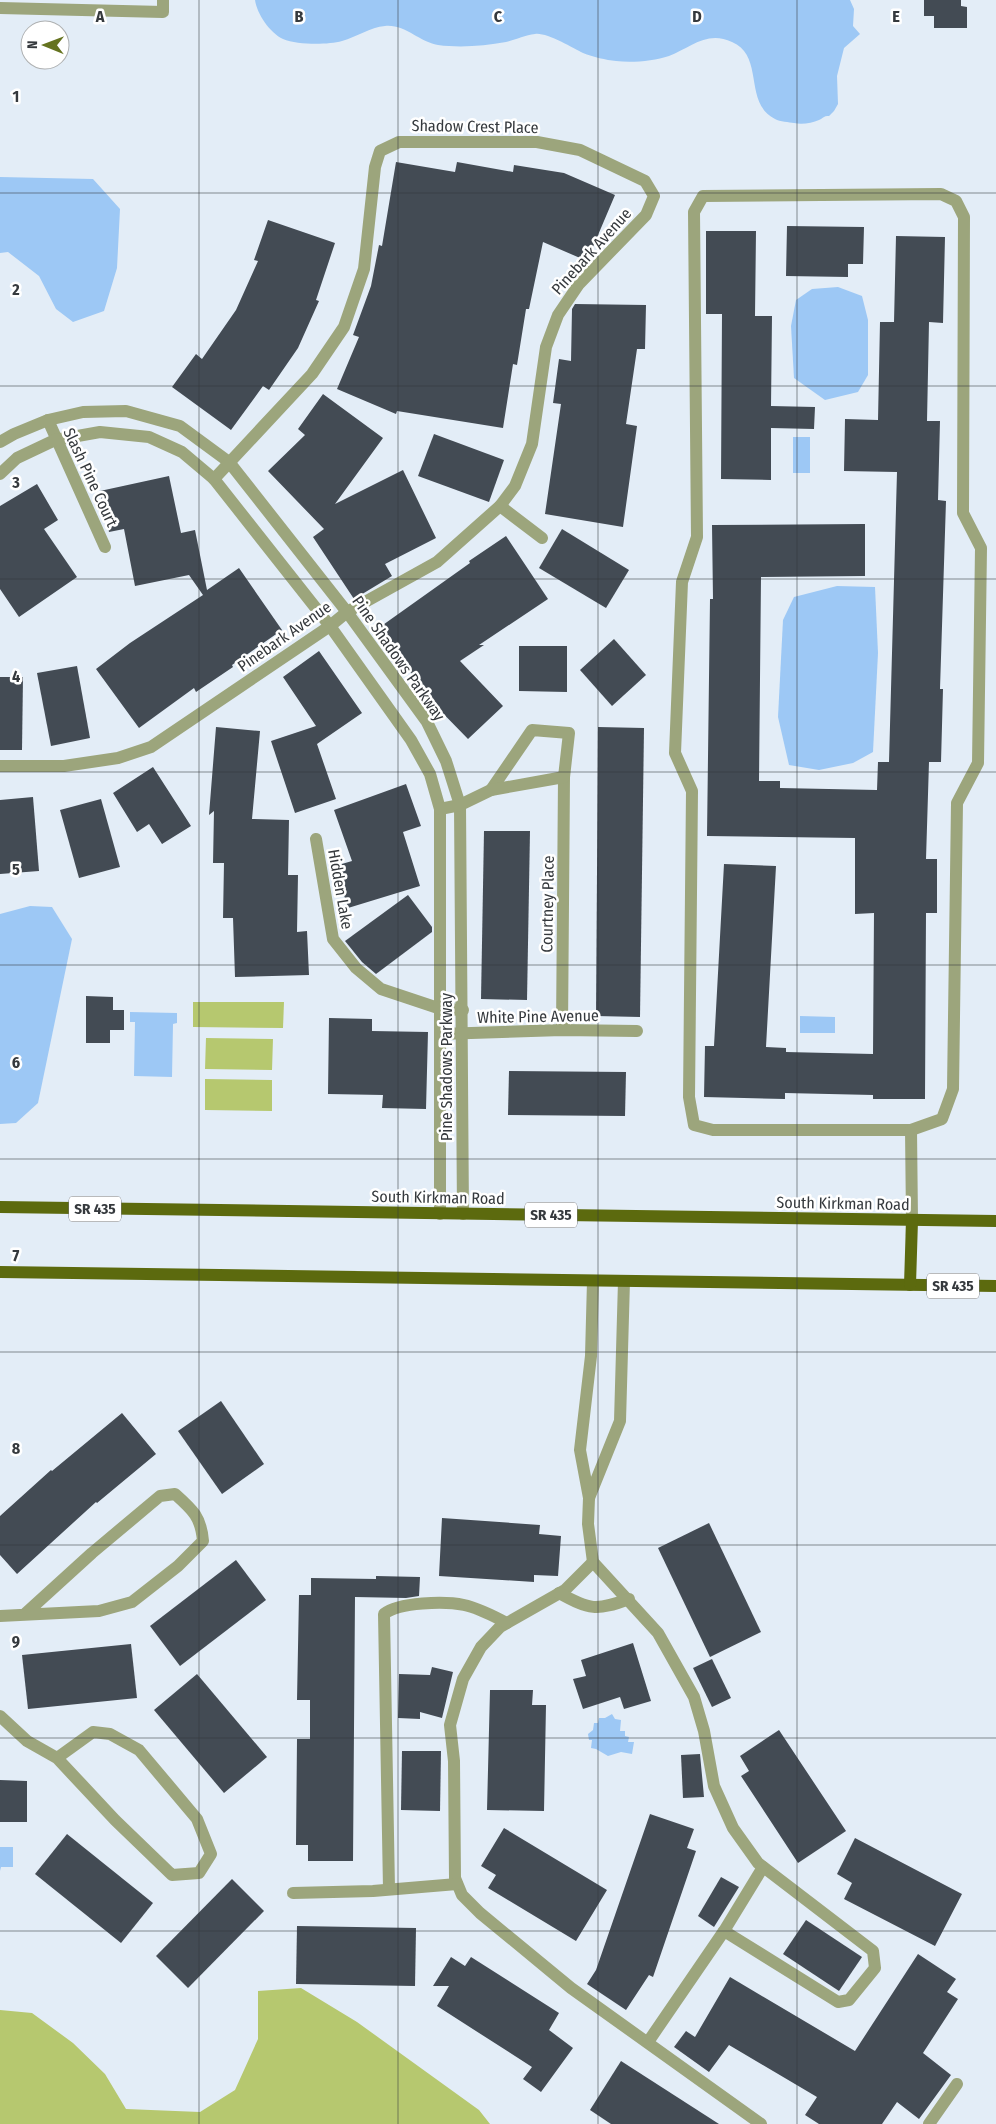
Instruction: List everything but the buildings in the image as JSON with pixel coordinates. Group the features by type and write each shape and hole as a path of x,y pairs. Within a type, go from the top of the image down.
{"main road":[{"name":"South Kirkman Road","path":"0,1207 996,1221"},
{"path":"910,1285 912,1220"},
{"name":"SR 435","path":"0,1272 996,1286"}],"street":[{"path":"0,8 163,12 163,0"},
{"name":"Shadow Crest Place","path":"214,479 312,374 344,327 364,269 375,167 380,151 399,142 537,142 580,150 645,181"},
{"name":"Pinebark Avenue","path":"0,766 64,766 118,758 151,747 330,626 347,612 436,562 500,506 515,486 532,444 546,348 558,315 579,284 646,215 654,196 645,181"},
{"path":"941,194 956,201 964,217 963,513 981,548 978,763 957,802 953,1089 942,1119 911,1130 712,1130 694,1125 689,1097 692,791 675,753 682,582 697,537 694,212 703,196 941,194"},
{"name":"Pine Shadows Parkway","path":"0,442 48,420 83,412 126,411 180,426 229,462 347,612 427,722 446,761 460,804 463,1010 462,1214"},
{"name":"Slash Pine Court","path":"48,420 55,440 105,548"},
{"name":"Pine Shadows Parkway","path":"0,474 17,458 55,440 100,432 149,437 182,452 214,479 330,626 411,740 430,774 440,810 440,1214"},
{"path":"500,506 542,538"},
{"name":"Courtney Place","path":"491,790 532,730 569,733 564,778 562,1030"},
{"path":"440,810 460,804 491,790 564,778"},
{"name":"Hidden Lake","path":"316,839 333,939 356,968 382,989 441,1010 463,1010"},
{"name":"White Pine Avenue","path":"440,1034 562,1030 637,1031"},
{"path":"911,1130 912,1220"},
{"path":"593,1281 589,1376 580,1450 589,1498 588,1524 593,1562 629,1599 658,1633 694,1697 704,1731 714,1786 733,1828 758,1863 873,1951 875,1968 849,2000 838,2002 724,1930"},
{"path":"589,1498 620,1421 624,1281"},
{"path":"0,1616 26,1613 67,1614 99,1611 132,1602 178,1566 203,1541 202,1524 190,1507 175,1494 160,1496 92,1553 26,1613"},
{"path":"593,1562 565,1590 500,1627 481,1647 463,1679 450,1725 454,1761 455,1878 462,1895 480,1913 571,1988 761,2124"},
{"path":"559,1593 591,1608 607,1607 629,1599"},
{"path":"389,1890 384,1614 390,1609 399,1606 424,1604 462,1605 507,1623"},
{"path":"0,1716 27,1741 57,1758 115,1820 172,1875 199,1873 211,1854 197,1819 139,1750 110,1734 93,1732 57,1758"},
{"path":"648,2042 724,1930 763,1867"},
{"path":"293,1893 389,1890 457,1884"},
{"path":"929,2124 958,2084"}],"green space":[{"path":"193,1002 284,1002 283,1028 193,1027"},
{"path":"206,1038 273,1039 272,1070 205,1069"},
{"path":"205,1079 272,1080 272,1111 205,1110"},
{"path":"301,1988 357,2022 479,2110 490,2124 0,2124 0,2010 32,2013 73,2043 105,2074 126,2109 200,2112 235,2090 258,2039 258,1991"}],"water":[{"path":"255,0 850,0 854,9 853,26 860,34 844,48 837,76 838,104 834,111 829,116 816,121 800,124 777,120 765,112 759,102 748,58 742,49 732,42 723,39 715,38 699,41 663,58 629,62 591,56 540,34 498,43 455,46 431,43 406,30 385,26 374,28 342,41 321,44 304,43 283,39 273,32 261,17"},
{"path":"0,177 93,179 120,209 117,268 104,311 73,322 56,309 39,276 8,252 0,253"},
{"path":"838,287 862,296 868,320 868,375 858,392 825,400 794,378 791,326 796,300 812,289"},
{"path":"793,437 810,437 810,473 793,473"},
{"path":"837,586 875,587 878,653 873,752 853,763 819,770 789,765 778,717 783,620 794,597"},
{"path":"30,906 52,907 72,939 38,1103 16,1123 0,1124 0,914"},
{"path":"130,1012 177,1013 177,1023 173,1024 172,1077 134,1076 135,1022 130,1022"},
{"path":"800,1016 835,1017 835,1033 800,1033"},
{"path":"612,1714 615,1719 621,1720 620,1731 625,1731 625,1736 629,1737 628,1742 634,1742 632,1754 621,1752 608,1756 591,1748 592,1740 589,1740 588,1734 593,1730 594,1723 598,1723 599,1718 605,1718"},
{"path":"0,1847 13,1847 13,1867 1,1867 0,1871"}]}
